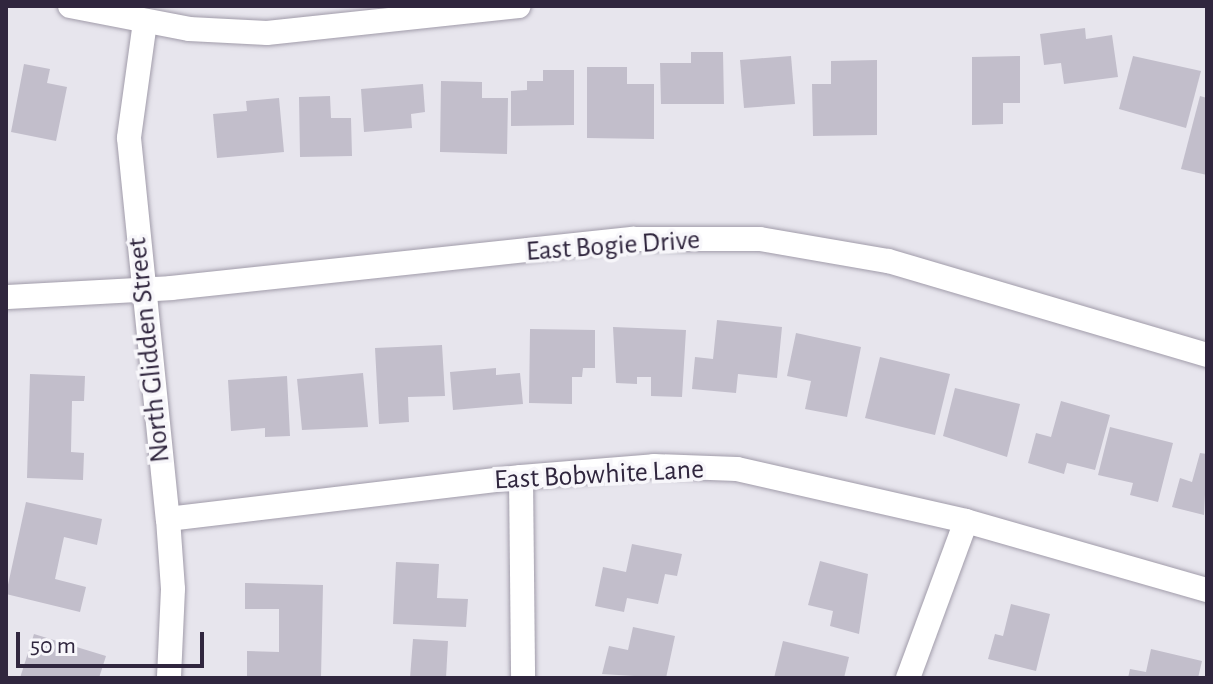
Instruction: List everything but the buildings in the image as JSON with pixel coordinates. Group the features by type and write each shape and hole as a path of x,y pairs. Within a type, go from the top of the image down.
{"street":[{"path":"70,6 145,22 228,32 308,32 519,6"},
{"name":"North Glidden Street","path":"145,22 129,138 141,291 168,519 173,589 169,678"},
{"name":"East Bogie Drive","path":"6,297 141,291 633,239 760,239 888,261 1207,355"},
{"name":"East Bobwhite Lane","path":"168,519 521,477 654,466 737,469 966,521 1207,590"},
{"path":"521,477 523,678"},
{"path":"908,678 966,521"}]}
